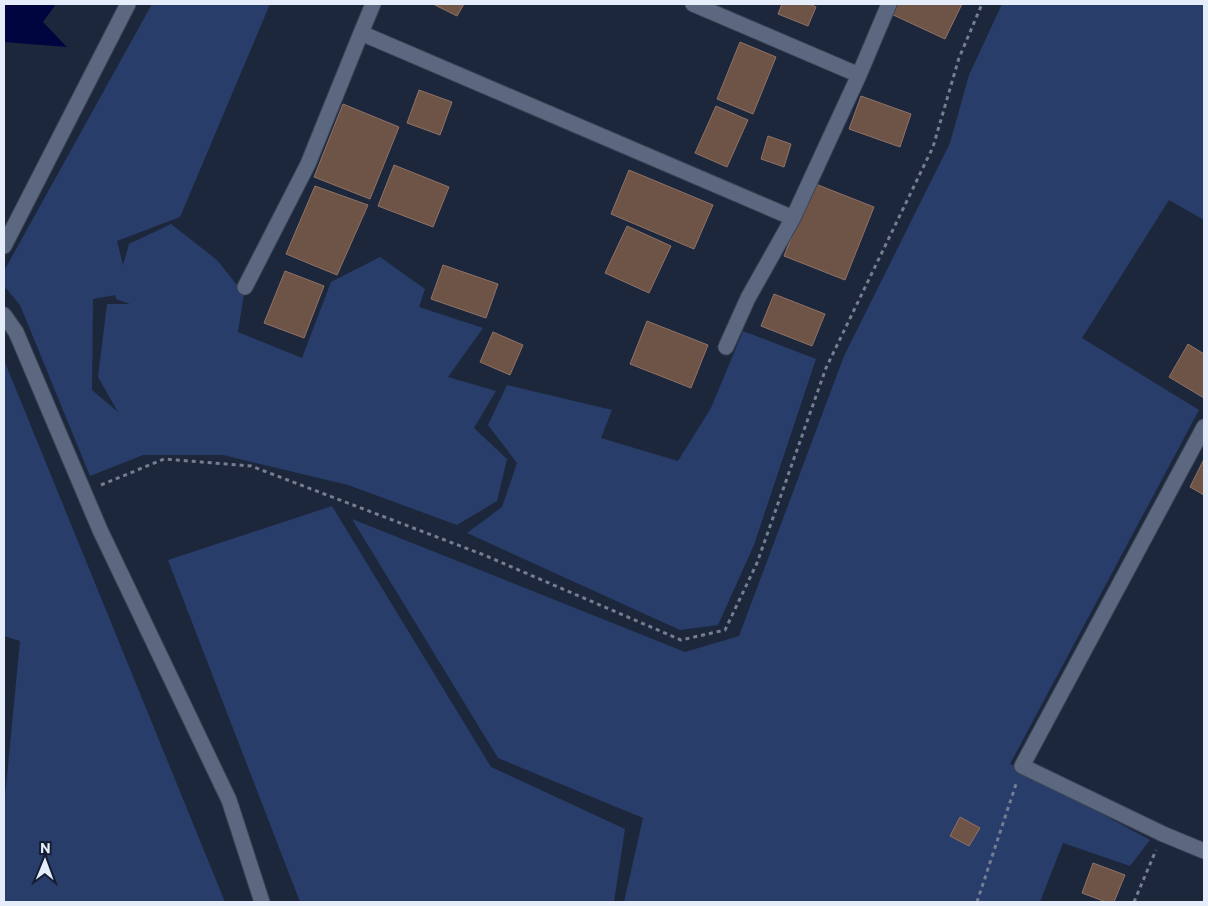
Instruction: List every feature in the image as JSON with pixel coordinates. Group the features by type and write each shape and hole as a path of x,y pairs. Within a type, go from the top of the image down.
{"street":[{"path":"4,246 128,4"},
{"path":"245,287 308,164 374,4"},
{"path":"693,4 859,75"},
{"path":"726,347 748,298 792,218 859,75 889,4"},
{"path":"361,33 792,218"},
{"path":"4,315 16,332 100,530 230,800 262,902"},
{"path":"1204,427 1022,766 1163,834 1204,850"}],"path":[{"path":"85,492 164,459 251,466 484,555 681,640 725,630 757,564 826,368 933,147 959,58 982,4"},
{"path":"978,902 1022,766"},
{"path":"1134,902 1163,834"}],"shaded area":[{"path":"4,4 56,4 43,22 67,47 4,42"},
{"path":"152,4 270,4 180,217 117,241 123,265 129,244 171,224 217,260 244,294 238,332 302,358 331,282 380,257 425,289 419,307 483,328 448,377 496,391 474,428 507,459 497,501 457,525 348,485 223,455 143,455 90,476 20,305 4,286 4,271","holes":["116,295 116,299 130,304 107,304 98,377 118,412 92,390 93,299"]},
{"path":"1002,4 1204,4 1204,220 1169,200 1082,338 1199,410 1010,764 1150,840 1130,866 1063,843 1040,902 624,902 643,818 498,758 352,519 685,652 739,636 844,356 950,143 969,75"},
{"path":"743,331 816,359 754,545 718,625 680,630 467,533 502,507 517,463 488,425 507,385 612,410 601,438 678,461 711,408"},
{"path":"4,360 225,902 4,902 4,807 20,641 4,636"},
{"path":"332,506 491,767 625,829 614,902 300,902 168,560"}],"building":[{"path":"433,4 464,4 457,16"},
{"path":"782,4 809,4 816,7 808,26 778,14"},
{"path":"893,4 962,4 945,39 889,13"},
{"path":"740,42 776,57 753,114 717,99"},
{"path":"419,90 452,102 440,135 407,123"},
{"path":"861,96 911,114 900,147 849,129"},
{"path":"343,104 399,127 370,199 314,177"},
{"path":"716,106 748,120 727,167 695,153"},
{"path":"768,136 791,144 784,167 761,159"},
{"path":"394,165 449,187 433,227 378,206"},
{"path":"629,170 713,205 694,249 611,214"},
{"path":"813,183 874,207 845,280 784,256"},
{"path":"315,186 368,205 337,275 286,254"},
{"path":"627,226 671,246 649,293 605,273"},
{"path":"443,265 498,284 486,318 431,299"},
{"path":"285,271 324,286 304,338 264,323"},
{"path":"774,294 825,314 812,346 761,326"},
{"path":"647,321 708,345 691,388 630,364"},
{"path":"493,332 523,345 510,375 480,362"},
{"path":"1188,344 1204,354 1204,398 1169,377"},
{"path":"1204,459 1204,495 1190,487"},
{"path":"960,817 980,828 969,846 950,836"},
{"path":"1093,863 1125,875 1114,902 1106,902 1082,893"}]}
